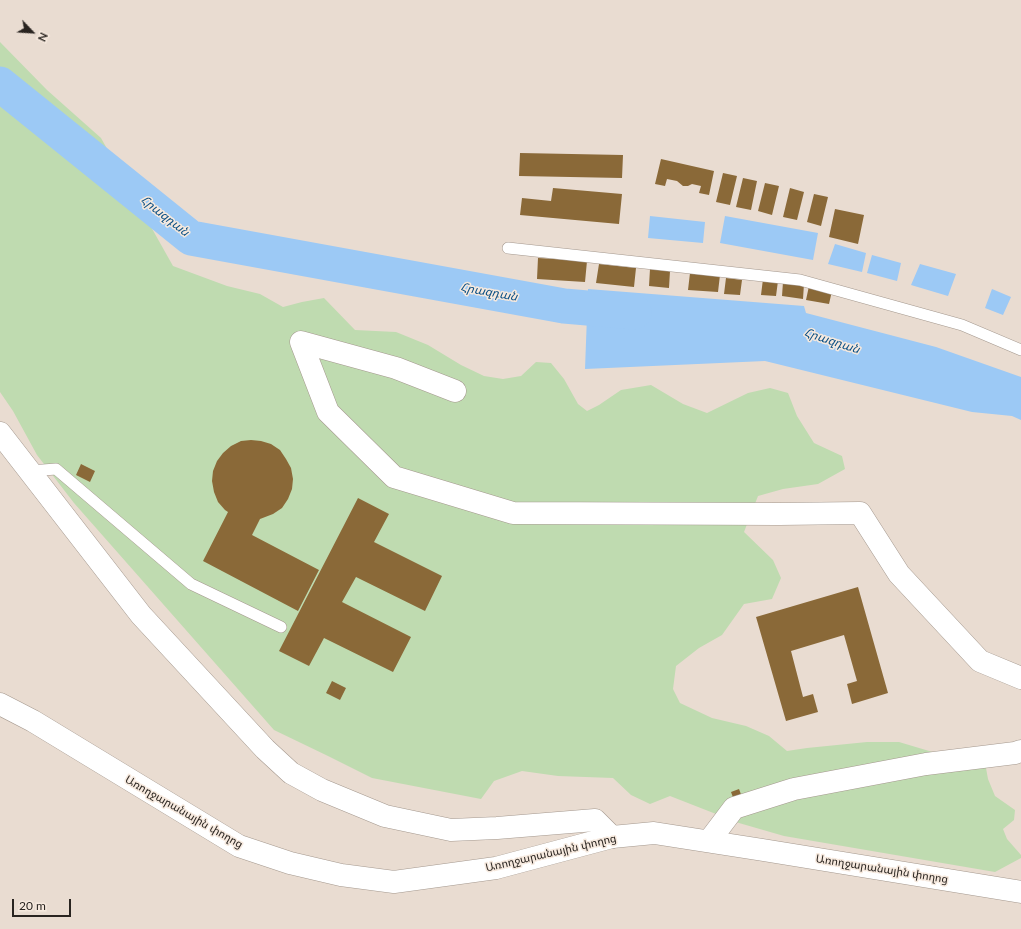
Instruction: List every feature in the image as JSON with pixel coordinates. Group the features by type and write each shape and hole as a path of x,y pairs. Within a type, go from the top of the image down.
{"street":[{"path":"455,391 396,368 300,342 328,412 394,477 513,513 860,513 898,574 980,661 1021,678"},
{"path":"0,433 141,614 265,749 291,773 322,790 385,816 451,830 595,820 612,837"},
{"name":"Առողջարանային փողոց","path":"0,704 33,722 239,846 290,863 341,875 394,882 496,868 612,837 654,833 1021,892"},
{"path":"709,841 734,808 794,789 926,764 1021,751"}],"lane":[{"path":"508,248 800,280 962,325 1021,350"},
{"path":"30,471 56,469 191,584 281,627"}],"green space":[{"path":"0,42 47,90 101,138 173,266 227,286 260,294 283,307 324,298 355,330 396,332 428,345 461,365 484,376 503,379 521,376 536,362 551,363 564,379 578,404 587,411 599,405 621,390 651,385 683,404 707,413 748,393 770,388 788,393 797,416 814,443 842,456 845,469 818,484 783,489 758,496 744,532 773,560 781,578 772,599 744,604 722,635 699,648 676,666 673,689 680,703 712,718 746,726 769,736 787,751 867,742 899,742 986,768 988,779 995,796 1015,810 1014,820 1003,829 1007,839 1021,855 1021,858 995,872 784,836 739,823 670,796 650,804 631,795 613,778 558,776 522,771 494,781 481,799 372,778 274,730 74,503 37,455 13,411 0,392"}],"water":[{"path":"650,216 705,222 703,243 648,238"},
{"path":"725,216 818,233 813,260 720,243"},
{"path":"835,244 866,253 862,272 828,264"},
{"path":"872,255 901,263 897,281 867,273"},
{"path":"920,264 956,274 948,296 911,285"},
{"path":"588,289 804,306 806,313 936,347 1021,377 1021,420 1012,416 972,412 765,361 585,369"},
{"path":"992,289 1011,297 1003,315 985,308"}],"building":[{"path":"520,153 623,155 622,178 519,176"},
{"path":"661,159 714,171 709,195 699,193 701,186 692,184 683,186 677,181 667,179 665,186 655,184"},
{"path":"723,173 737,176 730,205 716,202"},
{"path":"743,178 757,181 751,210 736,207"},
{"path":"765,183 779,186 772,215 758,211"},
{"path":"553,188 622,194 619,224 520,215 522,198 551,201"},
{"path":"790,188 804,192 797,220 783,217"},
{"path":"814,194 828,197 821,226 807,222"},
{"path":"835,209 864,215 858,244 829,237"},
{"path":"538,258 587,261 585,282 537,279"},
{"path":"599,264 636,268 634,287 596,283"},
{"path":"650,269 670,271 669,288 649,286"},
{"path":"690,273 720,275 718,292 688,290"},
{"path":"726,278 742,280 740,295 724,294"},
{"path":"763,279 778,281 776,296 761,295"},
{"path":"783,282 804,284 803,299 782,296"},
{"path":"809,286 832,291 829,304 806,300"},
{"path":"251,440 271,444 280,450 291,468 293,479 292,489 288,499 282,508 273,514 260,519 252,535 319,570 298,611 203,561 228,512 218,502 214,492 212,481 213,471 217,461 231,446 241,441"},
{"path":"81,464 95,471 90,482 76,475"},
{"path":"358,498 389,514 374,542 442,576 425,611 356,577 342,602 411,637 393,672 324,638 309,666 279,651"},
{"path":"858,587 888,693 852,704 847,684 857,681 844,635 791,651 803,697 813,694 818,712 786,721 756,617"},
{"path":"332,681 346,688 340,700 326,693"},
{"path":"739,789 742,797 734,800 731,792"}],"waterway":[{"name":"Հրազդան","path":"0,84 191,238 564,306 634,312"}]}
